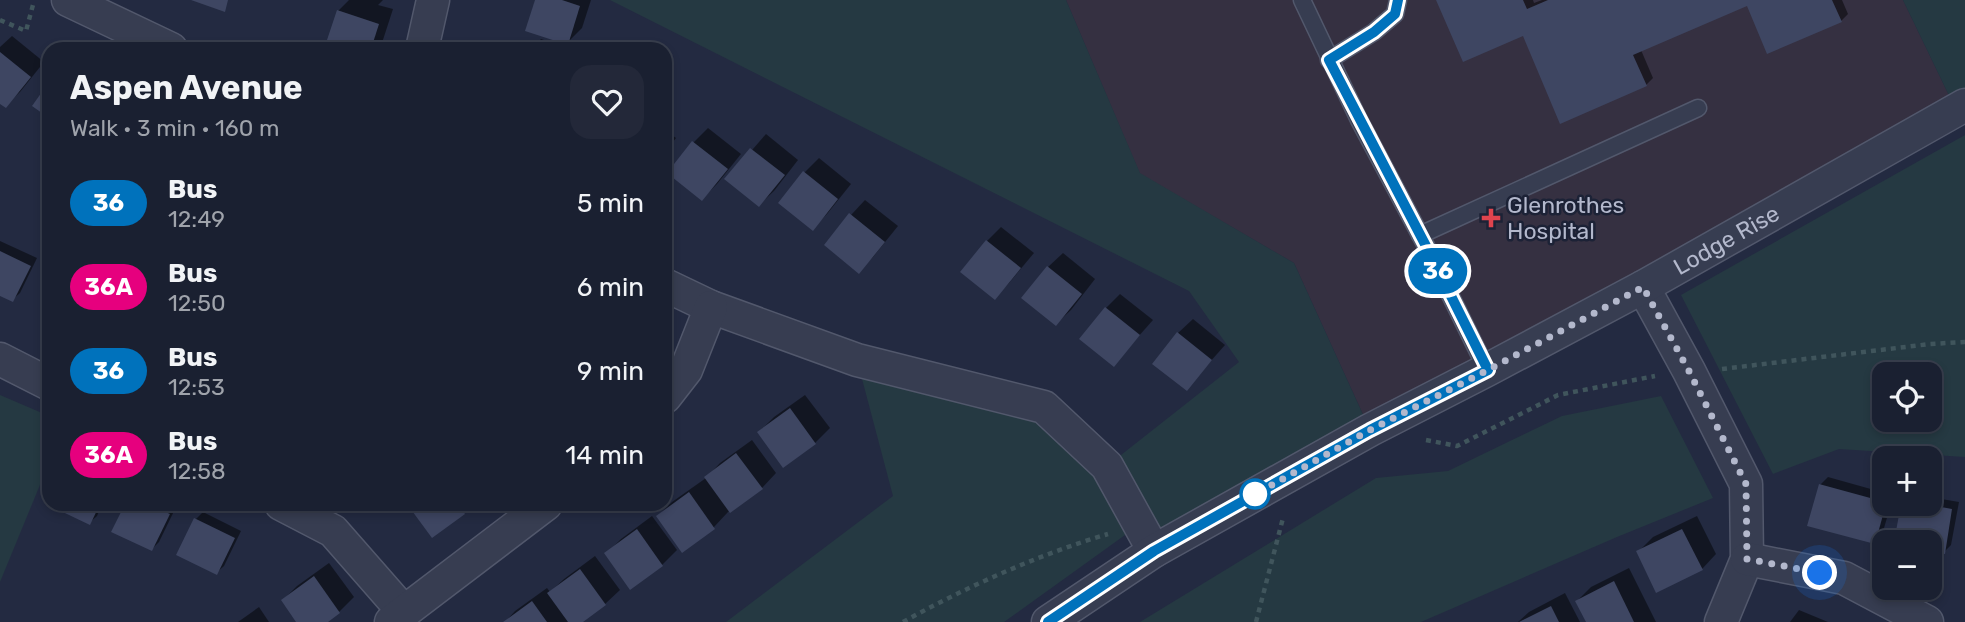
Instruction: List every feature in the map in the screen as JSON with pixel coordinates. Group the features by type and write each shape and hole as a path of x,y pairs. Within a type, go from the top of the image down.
{"street":[{"path":"424,42 433,0"},
{"path":"84,4 157,42"},
{"name":"Lodge Rise","path":"1048,622 1147,538 1294,472 1488,370 1643,287 1965,105"},
{"path":"1643,287 1746,484 1747,559 1721,622"},
{"path":"672,288 711,307 857,360 1044,407 1107,467 1147,538"},
{"path":"672,388 685,370 711,307"},
{"path":"0,359 42,380"},
{"path":"294,511 333,531 398,617 537,511"},
{"path":"1747,559 1844,578 1927,622"}],"lane":[{"path":"1302,0 1329,60 1488,370"},
{"path":"1329,60 1374,32 1395,14 1398,0"},
{"path":"1420,234 1698,107"}],"path":[{"path":"0,20 26,32 34,0"},
{"path":"1256,622 1294,472"},
{"path":"904,622 1064,547 1147,538"}],"shaded area":[{"path":"610,0 1066,0 1140,173 1294,263 1370,430 1154,551 1139,525 1004,622 726,622 893,496 857,360 1044,407 1107,466 1239,362 1189,291"},
{"name":"Glenrothes Hospital","path":"1066,0 1903,0 1956,110 1370,430 1294,263 1140,174"},
{"path":"1903,0 1965,0 1965,105 1956,110"},
{"path":"1965,135 1965,457 1942,456 1942,446 1872,446 1872,451 1839,449 1773,474 1681,295"},
{"path":"0,395 42,413 42,480 0,582"},
{"path":"1661,396 1713,498 1421,622 1140,622 1376,478 1448,471 1562,416"}],"building":[{"path":"191,0 228,0 225,12"},
{"path":"535,0 562,0 580,6 569,42 559,42 525,31"},
{"path":"1436,0 1523,0 1527,9 1548,0 1832,0 1842,22 1767,54 1747,6 1633,55 1647,86 1560,124 1523,36 1463,62"},
{"path":"337,10 379,24 373,42 326,42"},
{"path":"0,52 31,77 6,108 0,104"},
{"path":"42,92 42,113 32,106"},
{"path":"692,141 728,169 702,201 672,177 672,167"},
{"path":"750,148 785,175 759,207 724,179"},
{"path":"803,171 838,199 813,231 778,203"},
{"path":"849,213 885,242 859,274 824,245"},
{"path":"986,240 1021,268 995,300 960,272"},
{"path":"0,251 31,266 13,302 0,296"},
{"path":"1047,266 1082,294 1056,326 1021,298"},
{"path":"1105,307 1140,335 1114,367 1079,339"},
{"path":"1177,332 1212,360 1187,391 1152,364"},
{"path":"790,408 816,444 783,468 757,432"},
{"path":"736,453 763,489 730,513 704,477"},
{"path":"1819,484 1872,498 1872,516 1883,516 1879,530 1872,530 1872,543 1807,526"},
{"path":"689,492 715,529 682,553 656,516 663,511 672,511 672,504"},
{"path":"1942,507 1952,509 1945,554 1942,554 1942,530 1896,530 1899,516 1942,516"},
{"path":"61,511 97,511 90,525"},
{"path":"122,511 163,511 170,514 152,551 111,532"},
{"path":"412,511 463,511 465,514 432,538"},
{"path":"194,518 235,538 217,575 176,555"},
{"path":"637,529 663,566 630,590 604,553"},
{"path":"1682,529 1703,570 1656,593 1636,551"},
{"path":"580,569 606,605 583,622 568,622 547,593"},
{"path":"314,576 340,613 328,622 296,622 281,600"},
{"path":"1614,581 1634,622 1586,622 1575,601"},
{"path":"532,601 547,622 503,622"},
{"path":"1551,606 1559,622 1519,622"}],"bus line":[{"name":"36","path":"1048,622 1154,551 1370,430 1488,370 1329,60 1374,32 1395,14 1398,0"}],"place":[{"name":"Glenrothes Hospital","path":"1491,218"}],"route":[{"path":"1255,494 1247,499 1370,430 1643,287 1746,484 1747,559 1820,573"}]}
